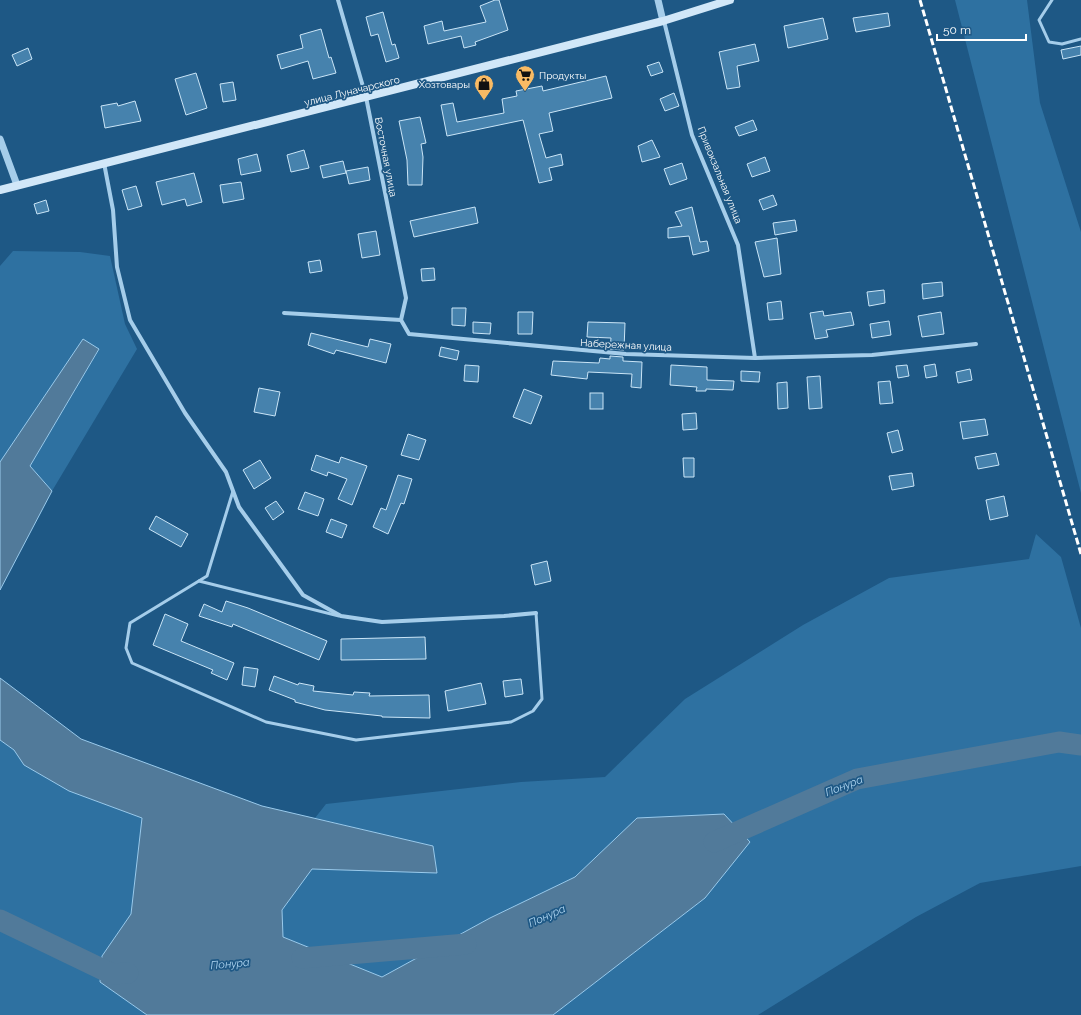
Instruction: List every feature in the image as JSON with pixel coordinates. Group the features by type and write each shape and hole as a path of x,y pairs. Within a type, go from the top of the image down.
{"main road":[{"name":"улица Луначарского","path":"0,190 366,98 663,21 730,0"}],"street":[{"name":"Восточная улица","path":"338,0 366,98 406,298 401,320"},
{"name":"Привокзальная улица","path":"658,0 692,135 738,245 755,358"},
{"path":"0,138 17,185"},
{"path":"104,163 113,210 116,267 130,320 185,413 226,472 239,507 303,595 341,616 382,622 536,613"},
{"path":"284,313 401,320"},
{"name":"Набережная улица","path":"401,320 410,334 626,354 755,358 872,355 976,344"}],"lane":[{"path":"1052,0 1039,20 1049,42 1062,44 1081,39"},
{"path":"233,491 207,576 130,622 126,648 132,663 266,722 356,740 511,722 533,711 542,699 536,613"},
{"path":"199,581 341,616"}],"shaded area":[{"path":"955,0 1027,0 1040,103 1081,232 1081,493"},
{"path":"13,251 80,252 110,256 125,324 137,349 52,491 30,466 99,350 83,339 0,462 0,266"},
{"path":"1036,534 1061,557 1081,628 1081,866 980,883 916,917 758,1015 553,1015 705,898 605,849 575,877 490,918 382,977 283,937 282,910 311,869 437,872 433,846 315,818 326,804 521,782 605,777 685,699 803,625 889,578 1029,559"},
{"path":"0,740 14,750 24,765 69,791 142,818 131,914 102,956 100,982 147,1015 0,1015"}],"water":[{"path":"83,339 99,349 30,466 52,491 0,590 0,462"},
{"path":"0,678 81,739 262,806 433,846 437,873 312,869 282,910 283,937 382,977 490,918 575,877 637,818 724,814 750,842 705,898 553,1015 147,1015 100,982 102,956 131,914 142,818 69,791 24,765 14,750 0,740"}],"building":[{"path":"495,0 499,0 508,30 475,42 476,45 464,48 461,36 428,44 424,26 442,21 444,31 486,22 480,6"},
{"path":"383,12 392,45 395,44 399,58 386,62 378,34 371,36 366,17"},
{"path":"888,13 890,26 856,32 853,18"},
{"path":"823,18 828,39 788,48 784,26"},
{"path":"321,29 329,58 331,57 336,73 313,79 308,61 281,69 277,55 303,48 300,35"},
{"path":"755,44 759,61 737,66 740,87 727,89 719,52"},
{"path":"1081,46 1081,55 1063,59 1061,50"},
{"path":"28,48 32,59 17,66 12,55"},
{"path":"659,62 663,72 651,76 647,66"},
{"path":"196,73 207,108 186,115 175,79"},
{"path":"606,76 612,98 549,113 553,131 539,134 546,158 561,154 563,165 549,168 552,180 539,183 523,120 447,136 441,105 453,103 457,122 504,113 502,99 517,96 516,91 542,86 543,91"},
{"path":"233,82 236,100 223,102 220,84"},
{"path":"674,93 679,106 665,111 660,99"},
{"path":"135,101 141,121 105,128 101,106 117,103 118,106"},
{"path":"420,117 426,143 421,144 423,157 422,185 408,185 407,160 399,121"},
{"path":"753,120 757,130 739,136 735,127"},
{"path":"652,140 660,157 642,162 638,146"},
{"path":"304,150 309,168 291,172 287,155"},
{"path":"257,154 261,171 241,175 238,159"},
{"path":"765,157 770,171 752,177 747,164"},
{"path":"343,161 346,173 323,178 320,166"},
{"path":"682,163 687,179 670,185 664,169"},
{"path":"368,167 370,180 349,184 346,171"},
{"path":"194,173 202,202 187,206 185,199 162,205 156,182"},
{"path":"241,182 244,199 223,203 220,185"},
{"path":"136,186 142,206 128,210 122,190"},
{"path":"773,195 777,205 763,210 759,200"},
{"path":"46,200 49,211 37,214 34,204"},
{"path":"475,207 478,223 414,237 410,221"},
{"path":"692,207 700,242 707,241 709,251 693,255 689,236 668,238 668,228 682,226 675,212"},
{"path":"795,220 797,231 775,235 773,223"},
{"path":"376,231 380,255 362,258 358,234"},
{"path":"777,238 781,274 764,277 755,242"},
{"path":"320,260 322,271 310,273 308,262"},
{"path":"434,268 435,280 422,281 421,269"},
{"path":"942,282 943,296 923,299 922,284"},
{"path":"884,290 885,303 869,306 867,292"},
{"path":"781,301 783,319 769,320 767,303"},
{"path":"452,308 466,308 465,326 452,325"},
{"path":"823,311 824,316 851,312 854,325 826,330 828,337 815,339 810,313"},
{"path":"518,312 533,312 532,334 518,334"},
{"path":"941,312 944,334 922,337 918,316"},
{"path":"889,321 891,335 872,338 870,324"},
{"path":"473,322 491,323 490,334 473,333"},
{"path":"588,322 625,323 624,350 610,349 611,338 587,337"},
{"path":"311,333 368,347 370,339 391,344 386,363 336,350 334,354 308,345"},
{"path":"441,347 459,351 457,360 439,356"},
{"path":"610,356 623,357 623,361 642,362 641,388 631,387 632,374 588,372 587,379 551,375 553,361 599,363 600,358 610,359"},
{"path":"935,364 937,376 926,378 924,366"},
{"path":"465,365 479,366 478,382 464,381"},
{"path":"671,365 707,367 707,380 734,381 733,390 706,389 706,391 696,391 697,387 670,385"},
{"path":"907,365 909,376 898,378 896,366"},
{"path":"970,369 972,380 958,383 956,372"},
{"path":"741,371 760,372 759,382 741,381"},
{"path":"820,376 822,408 809,409 807,377"},
{"path":"890,381 893,403 880,404 878,382"},
{"path":"787,382 788,408 778,409 777,383"},
{"path":"259,388 280,392 275,416 254,412"},
{"path":"524,389 542,396 531,424 513,417"},
{"path":"590,393 603,393 603,409 590,409"},
{"path":"696,413 697,429 683,430 682,414"},
{"path":"985,419 988,435 963,439 960,422"},
{"path":"898,430 903,450 892,453 887,433"},
{"path":"408,434 426,440 419,460 401,455"},
{"path":"996,453 999,465 978,469 975,457"},
{"path":"316,455 339,463 341,457 367,466 352,505 338,499 347,479 328,472 327,476 311,470"},
{"path":"683,458 694,458 694,477 684,477"},
{"path":"260,460 271,478 254,489 243,470"},
{"path":"912,473 914,486 892,490 889,476"},
{"path":"398,475 412,479 404,504 401,503 388,534 373,527 381,508 386,510"},
{"path":"305,492 324,499 318,516 298,509"},
{"path":"1004,496 1008,516 990,520 986,500"},
{"path":"276,501 284,512 273,520 265,508"},
{"path":"156,516 188,534 181,547 149,529"},
{"path":"331,519 347,525 342,538 326,532"},
{"path":"547,561 551,581 535,585 531,565"},
{"path":"226,601 248,608 327,641 319,660 233,624 232,627 199,616 204,604 222,612"},
{"path":"165,614 188,624 181,641 234,663 227,680 211,673 213,670 153,645"},
{"path":"425,637 426,659 341,660 341,639"},
{"path":"244,667 258,669 255,687 242,685"},
{"path":"274,676 298,685 299,683 314,686 313,691 353,695 354,692 370,693 369,696 429,695 430,718 382,717 325,710 295,702 295,700 269,690"},
{"path":"521,679 523,694 505,697 503,681"},
{"path":"481,683 486,704 448,711 445,691"}],"waterway":[{"name":"Понура","path":"714,842 857,779 1059,742 1081,745"},
{"name":"Понура","path":"0,920 112,974 128,973"},
{"name":"Понура","path":"302,958 466,944"}],"railway":[{"path":"920,0 1081,554"}],"place":[{"name":"Продукты","path":"525,92"},
{"name":"Хозтовары","path":"484,101"}]}
